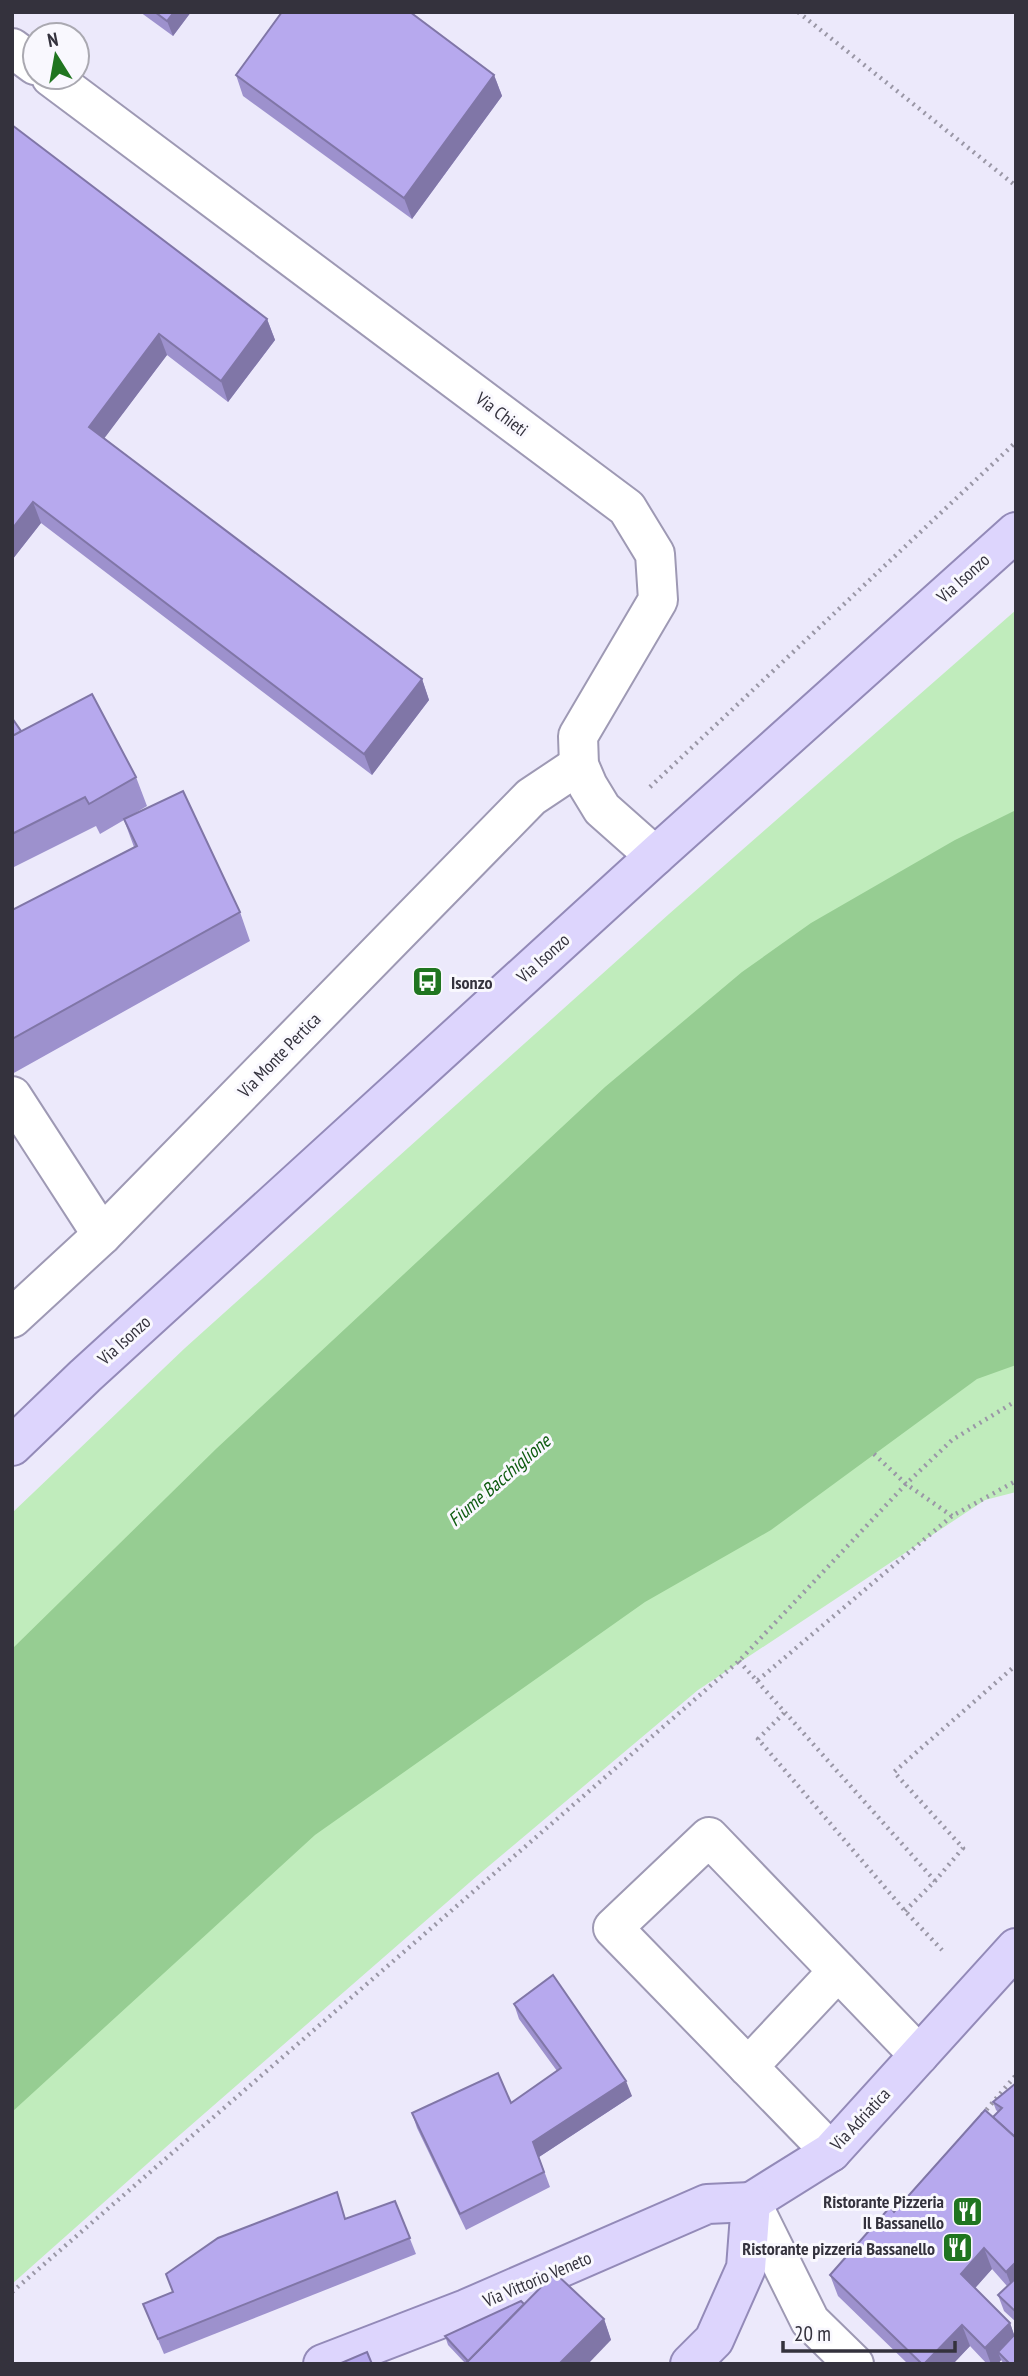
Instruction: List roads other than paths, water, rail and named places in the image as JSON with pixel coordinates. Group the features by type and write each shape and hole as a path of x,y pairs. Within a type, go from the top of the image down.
{"main road":[{"name":"Via Isonzo","path":"12,1446 85,1376 655,856 1016,532"},
{"name":"Via Adriatica","path":"751,2202 831,2152 1016,1948"},
{"name":"Via Vittorio Veneto","path":"323,2364 466,2309 707,2204 751,2202"},
{"path":"690,2364 714,2340 746,2267 751,2202"}],"street":[{"name":"Via Chieti","path":"70,91 627,508 656,554 658,600 578,736 579,765 602,809 655,856"},
{"name":"Via Monte Pertica","path":"102,1236 531,797 579,765"},
{"path":"12,1096 102,1236 12,1318"},
{"path":"831,2152 612,1928 709,1837 919,2055"},
{"path":"748,2067 838,1971"},
{"path":"751,2202 810,2321 854,2364"}],"water":[{"name":"Fiume Bacchiglione","path":"1016,810 1016,1365 977,1379 771,1530 645,1602 315,1835 12,2112 12,1649 217,1448 605,1087 742,972 811,923 955,840"}],"place":[{"name":"Isonzo","path":"428,982"},
{"name":"Ristorante Pizzeria Il Bassanello","path":"967,2211"},
{"name":"Ristorante pizzeria Bassanello","path":"958,2248"}]}
